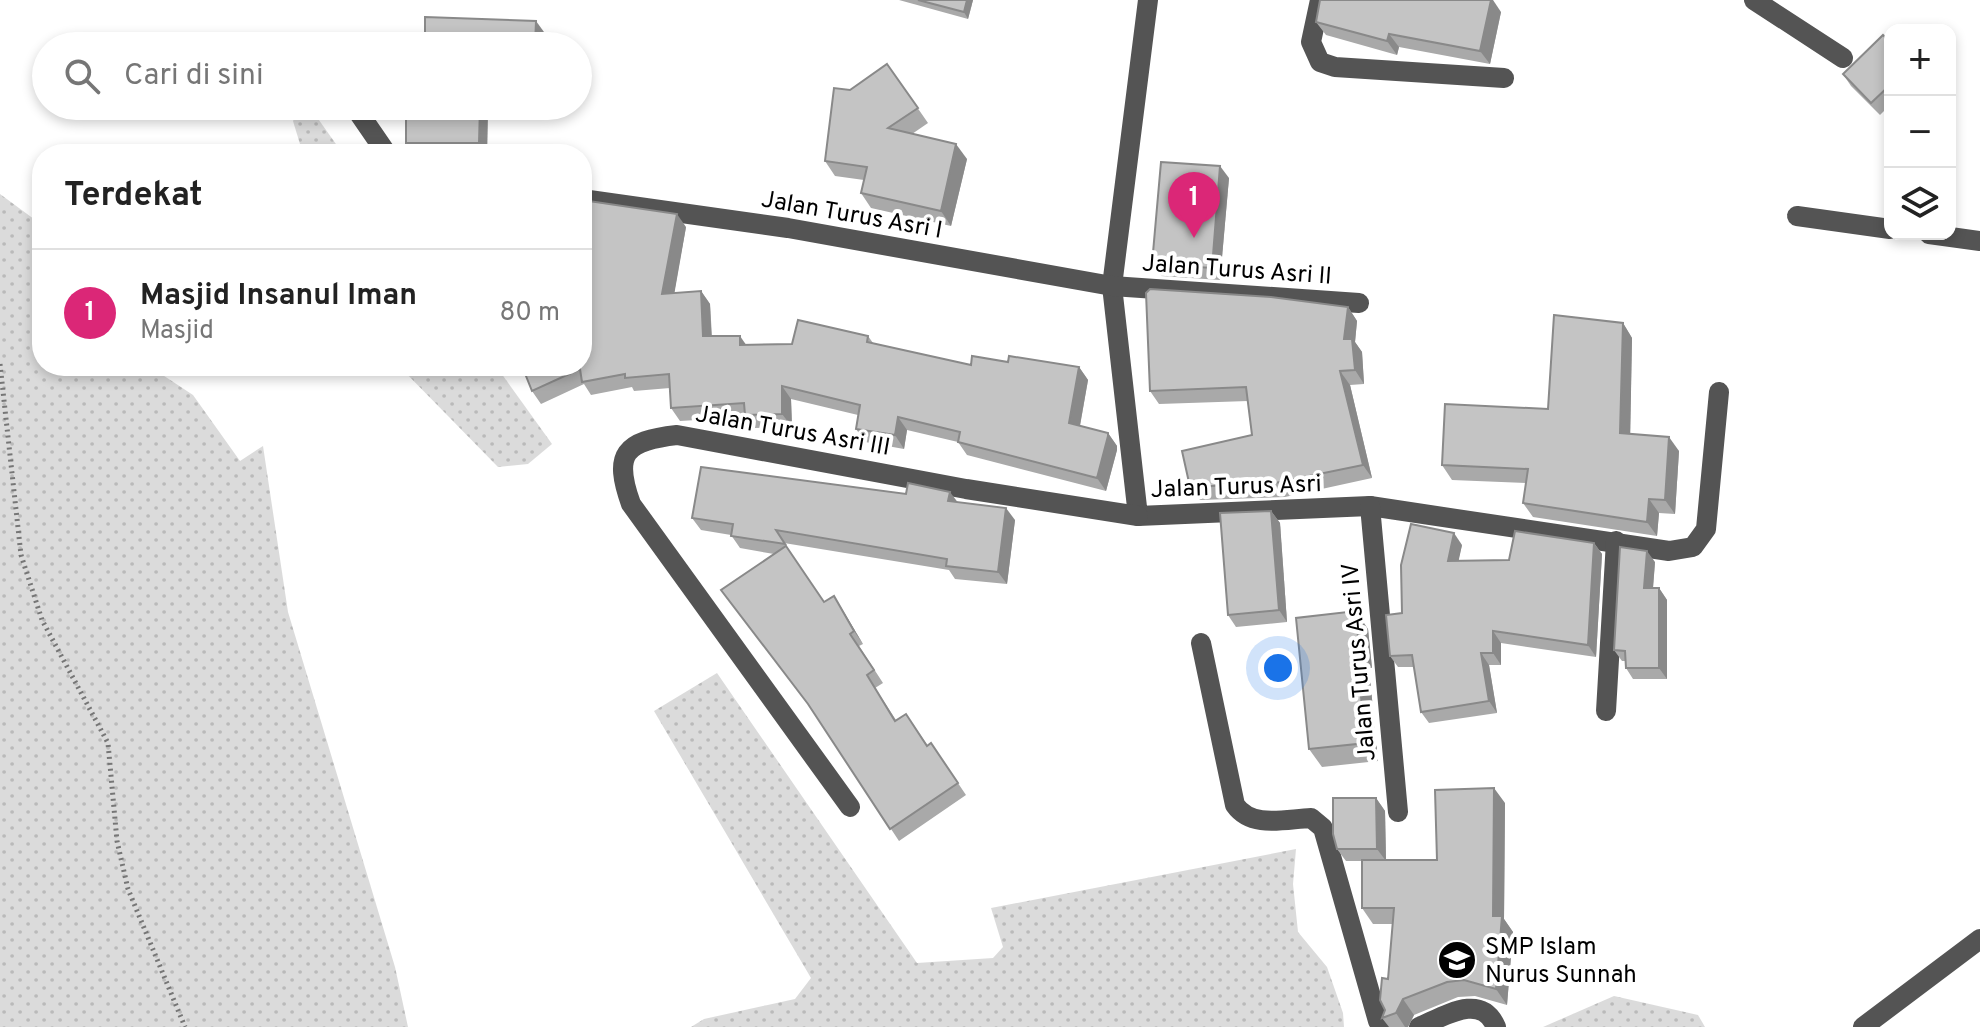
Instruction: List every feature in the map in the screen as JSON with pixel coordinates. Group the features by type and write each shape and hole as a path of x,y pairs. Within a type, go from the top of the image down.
{"street":[{"name":"Jalan Turus Asri","path":"1148,0 1112,286 1138,516 1370,506 1669,551 1693,547 1706,529 1719,392"},
{"path":"1320,0 1311,42 1320,62 1335,67 1504,78"},
{"path":"1754,0 1843,58"},
{"path":"364,120 380,144"},
{"name":"Jalan Turus Asri I","path":"592,200 788,228 1112,286"},
{"path":"1797,216 1884,228"},
{"path":"1956,238 1980,241"},
{"name":"Jalan Turus Asri II","path":"1112,286 1359,303"},
{"name":"Jalan Turus Asri III","path":"850,807 708,606 631,504 621,475 624,457 633,447 650,438 677,435 966,489 1138,516"},
{"name":"Jalan Turus Asri IV","path":"1370,506 1398,812"},
{"path":"1606,711 1616,541"},
{"path":"1201,643 1235,805 1243,816 1256,820 1311,818 1323,828 1378,1021 1383,1027"},
{"path":"1863,1027 1980,939"},
{"path":"1419,1027 1463,1009 1478,1007 1491,1014 1496,1027"}],"path":[{"path":"0,364 21,555 42,620 108,743 117,841 128,889 185,1027"}],"shaded area":[{"path":"319,120 336,144 300,144 293,121"},
{"path":"0,194 32,218 32,376 164,376 193,395 240,461 263,446 288,612 395,967 408,1027 0,1027"},
{"path":"409,376 503,376 552,444 528,464 498,467"},
{"path":"717,673 917,963 993,958 1003,947 991,908 1296,849 1293,884 1298,932 1327,967 1343,1013 1344,1027 691,1027 704,1019 795,999 811,978 654,711"},
{"path":"1614,996 1698,1015 1705,1027 1543,1027"}],"building":[{"path":"918,0 967,0 964,12"},
{"path":"1320,0 1491,0 1480,51 1389,34 1387,41 1316,22"},
{"path":"425,17 536,21 536,32 425,32"},
{"path":"1884,36 1884,91 1871,103 1843,74"},
{"path":"887,64 918,108 888,128 956,144 941,211 861,193 867,167 825,161 834,88 850,90"},
{"path":"406,120 480,120 479,143 406,143"},
{"path":"1161,162 1220,166 1212,268 1152,264"},
{"path":"592,201 677,214 662,294 701,291 703,336 740,336 740,345 792,344 798,320 868,336 867,342 971,365 972,356 1008,362 1009,356 1079,367 1069,423 1108,433 1108,436 1097,478 958,442 960,432 898,417 895,435 856,429 860,405 782,386 782,414 745,415 744,403 671,408 669,374 625,378 625,374 582,382 581,376 592,376"},
{"path":"1150,289 1271,297 1348,307 1344,339 1352,339 1355,370 1340,371 1363,465 1275,483 1190,487 1182,451 1252,435 1246,387 1150,391 1146,293"},
{"path":"1554,315 1623,323 1620,433 1669,437 1665,500 1649,499 1647,522 1523,503 1528,469 1442,465 1445,404 1548,409"},
{"path":"526,376 565,376 532,391"},
{"path":"701,467 906,494 908,483 950,492 948,501 1006,508 998,572 946,566 947,559 776,530 785,544 731,536 733,524 692,518"},
{"path":"1271,511 1279,610 1228,615 1220,513"},
{"path":"1411,524 1454,533 1448,561 1509,560 1515,531 1594,543 1588,645 1493,631 1493,653 1481,653 1489,701 1421,712 1412,655 1390,656 1386,615 1402,613 1401,565"},
{"path":"786,546 824,602 834,596 854,631 850,634 874,670 867,675 895,721 906,714 927,746 931,743 958,783 890,829 808,704 721,590"},
{"path":"1620,547 1647,551 1644,588 1659,588 1659,668 1626,668 1625,651 1614,650"},
{"path":"1356,611 1359,650 1356,650 1366,743 1309,749 1296,618"},
{"path":"1494,788 1493,916 1502,916 1496,989 1464,980 1447,982 1403,999 1396,1013 1382,1018 1385,1010 1380,1000 1382,978 1388,979 1394,908 1362,908 1362,860 1437,860 1435,790"},
{"path":"1333,798 1376,798 1377,849 1337,849 1333,834"}],"place":[{"name":"Masjid Insanul Iman","path":"1194,238"},
{"name":"SMP Islam Nurus Sunnah","path":"1457,960"}]}
